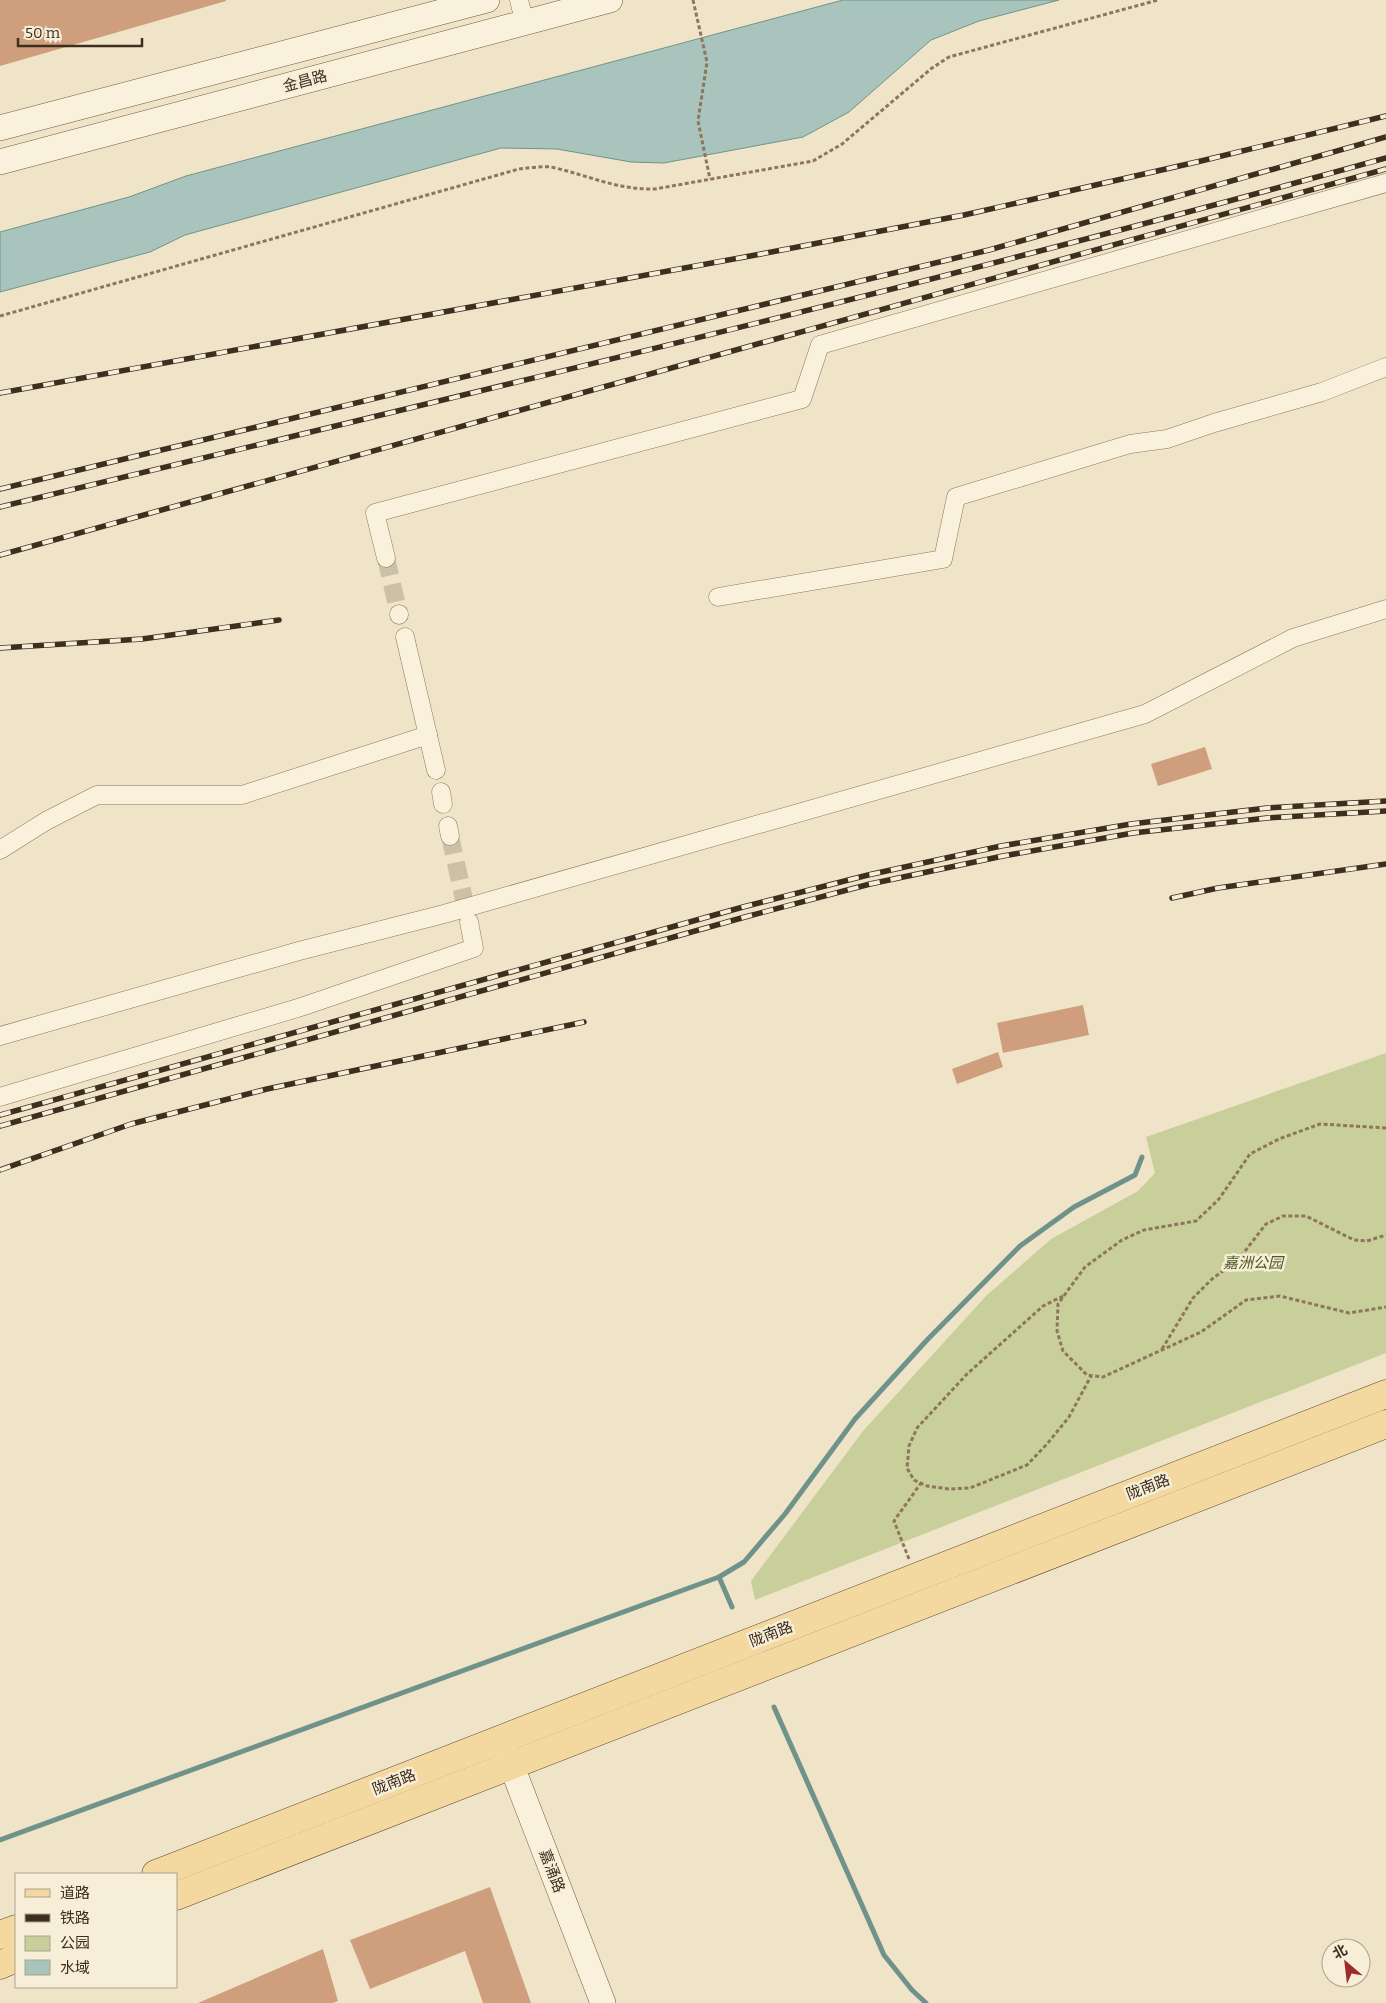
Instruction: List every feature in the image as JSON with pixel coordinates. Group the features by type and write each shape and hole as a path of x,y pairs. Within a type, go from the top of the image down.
{"main road":[{"path":"0,128 487,0"},
{"name":"金昌路","path":"0,162 610,0"},
{"name":"陇南路","path":"159,1873 1386,1394"},
{"name":"陇南路","path":"178,1895 1386,1424"},
{"name":"嘉涌路","path":"502,1739 603,2003"},
{"path":"0,1935 15,1929"},
{"path":"0,1965 15,1958"}],"street":[{"path":"519,0 525,24"},
{"path":"386,558 375,513 802,398 820,345 948,306 1056,278 1386,183"},
{"path":"718,597 943,559 956,497 1130,444 1167,439 1214,422 1322,392 1386,367"},
{"path":"0,1036 299,951 444,914 1145,714 1293,638 1386,609"},
{"path":"405,637 436,770"},
{"path":"0,850 46,821 97,795 242,795 428,735"},
{"path":"0,1097 300,1006 474,948 469,922"}],"path":[{"path":"693,0 707,62 698,120 710,179"},
{"path":"0,316 519,169 549,167 634,190 655,189 813,161 842,144 932,68 949,57 1158,0"},
{"path":"1386,1128 1320,1124 1279,1139 1250,1154 1219,1199 1196,1221 1144,1230 1122,1240 1085,1267 1058,1304 1057,1331 1062,1351 1087,1376 1103,1377 1201,1332 1246,1300 1280,1296 1349,1312 1386,1307"},
{"path":"1161,1350 1193,1298 1212,1279 1238,1260 1266,1224 1283,1216 1306,1216 1354,1240 1367,1241 1386,1235"},
{"path":"1064,1296 1042,1306 967,1374 917,1428 910,1446 907,1468 914,1480 949,1489 970,1488 1027,1465 1048,1444 1069,1417 1091,1376"},
{"path":"916,1578 894,1521 921,1483"}],"green space":[{"name":"嘉洲公园","path":"1386,1053 1386,1353 755,1600 751,1581 863,1431 986,1296 1051,1239 1138,1191 1155,1173 1146,1137"}],"water":[{"path":"843,0 1059,0 979,21 931,40 849,112 803,137 664,163 631,162 557,149 501,148 185,235 150,252 0,292 0,232 129,197 186,176"}],"building":[{"path":"0,0 226,0 226,1 0,66"},
{"path":"1205,747 1212,769 1158,786 1151,764"},
{"path":"1083,1005 1089,1035 1003,1053 997,1023"},
{"path":"998,1052 1003,1067 957,1084 952,1069"},
{"path":"490,1887 531,2003 483,2003 465,1951 370,1989 350,1940"},
{"path":"323,1949 338,2001 333,2003 198,2003"}],"waterway":[{"path":"719,1577 744,1562 785,1514 855,1419 927,1340 1020,1246 1074,1207 1135,1175 1142,1157"},
{"path":"0,1840 719,1577 732,1607"},
{"path":"774,1707 884,1955 912,1990 926,2003"}],"tunnel":[{"path":"386,558 399,614"},
{"path":"450,836 469,922"}],"railway":[{"path":"0,393 964,215 1201,161 1386,116"},
{"path":"0,489 989,250 1386,137"},
{"path":"0,507 868,295 1041,251 1386,158"},
{"path":"0,555 1386,169"},
{"path":"0,648 142,639 279,620"},
{"path":"0,1115 743,907 868,875 1001,846 1131,824 1267,808 1386,801"},
{"path":"0,1126 745,917 870,884 1003,856 1133,833 1267,818 1386,811"},
{"path":"1172,898 1218,888 1386,864"},
{"path":"0,1170 131,1124 267,1089 584,1022"}]}
